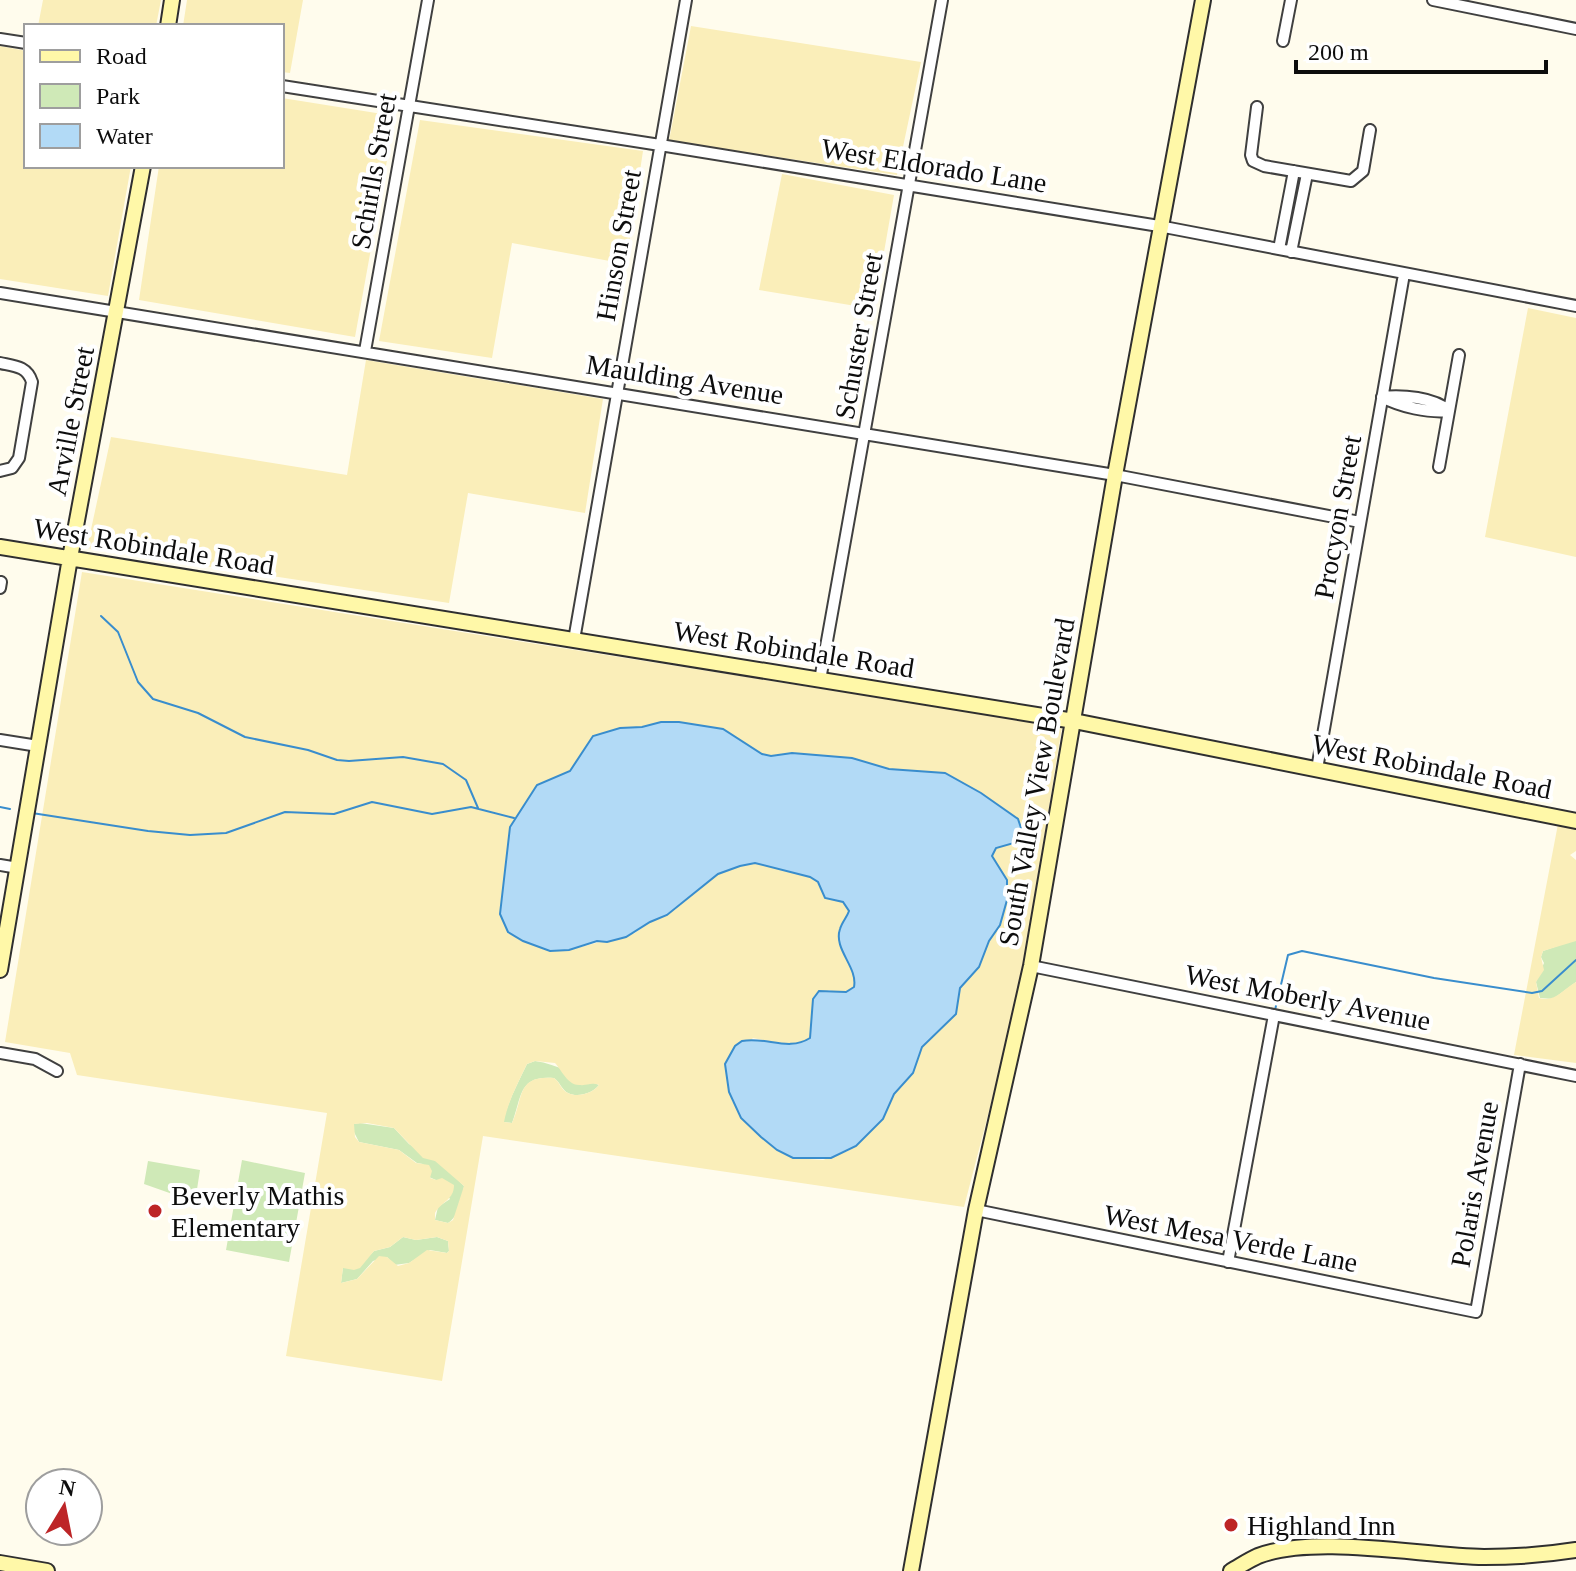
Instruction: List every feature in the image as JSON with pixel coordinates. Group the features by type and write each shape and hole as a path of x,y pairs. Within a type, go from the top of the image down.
{"street":[{"path":"168,24 172,0"},
{"name":"Schirlls Street","path":"365,351 428,0"},
{"name":"Hinson Street","path":"574,640 686,0"},
{"name":"Schuster Street","path":"820,680 942,0"},
{"name":"South Valley View Boulevard","path":"911,1571 976,1210 1031,966 1159,226 1203,0"},
{"path":"1283,41 1291,0"},
{"path":"1433,0 1576,29"},
{"path":"0,39 24,43"},
{"name":"West Eldorado Lane","path":"284,86 1159,226 1576,306"},
{"path":"1257,107 1250,148 1253,161 1307,174 1344,181 1356,179 1363,171 1370,130"},
{"name":"Arville Street","path":"0,964 70,558 143,168"},
{"path":"1279,249 1294,171"},
{"path":"1291,252 1307,174"},
{"name":"Procyon Street","path":"1317,769 1404,274"},
{"name":"Maulding Avenue","path":"0,293 1115,475 1360,522"},
{"path":"1439,467 1459,355"},
{"path":"0,363 21,367 30,375 32,382 19,458 12,468 0,471"},
{"path":"1382,397 1397,395 1442,404 1449,411"},
{"name":"West Robindale Road","path":"0,547 1074,721 1576,821"},
{"path":"0,588 1,582"},
{"path":"0,740 38,746"},
{"path":"0,865 18,868"},
{"name":"West Moberly Avenue","path":"1031,966 1576,1076"},
{"path":"1228,1262 1274,1015"},
{"path":"0,1053 35,1059 57,1071"},
{"name":"Polaris Avenue","path":"1476,1312 1520,1064"},
{"name":"West Mesa Verde Lane","path":"976,1210 1476,1312"},
{"path":"1231,1571 1259,1556 1295,1548 1348,1548 1483,1557 1539,1556 1576,1550"},
{"path":"0,1563 47,1571"}],"green space":[{"path":"1576,941 1576,982 1553,999 1540,998 1536,982 1544,963 1541,957 1543,951"},
{"path":"535,1061 599,1085 589,1092 576,1095 566,1092 554,1078 534,1080 523,1090 512,1123 503,1122 527,1064"},
{"path":"354,1124 394,1128 409,1144 442,1165 464,1186 452,1220 448,1223 435,1220 438,1207 450,1199 436,1180 429,1177 423,1164 399,1150 359,1142 353,1130"},
{"path":"242,1160 305,1173 289,1262 226,1250"},
{"path":"148,1161 200,1170 195,1202 144,1184"},
{"path":"403,1237 416,1240 437,1237 448,1241 449,1251 430,1250 409,1263 394,1265 387,1257 373,1261 357,1279 341,1283 343,1267 362,1263 374,1251 390,1247"}],"sand":[{"path":"43,0 161,0 156,24 38,24"},
{"path":"187,0 303,0 290,73 284,72 284,24 183,24"},
{"path":"691,26 921,62 897,175 669,141"},
{"path":"0,46 24,51 24,168 131,168 108,296 0,279"},
{"path":"284,98 395,116 355,337 139,300 159,168 284,168"},
{"path":"420,120 643,151 626,264 512,243 492,358 379,341"},
{"path":"782,174 894,195 874,309 759,290"},
{"path":"1528,308 1576,318 1576,557 1485,537"},
{"path":"366,360 603,399 585,513 468,493 449,603 87,548 111,437 347,475"},
{"path":"82,572 1062,727 1018,1000 964,1207 483,1136 442,1381 286,1356 327,1113 77,1075 70,1053 5,1042","holes":["661,722 679,722 723,729 761,754 771,756 792,753 852,758 889,769 936,772 981,793 1018,819 1014,843 996,848 992,856 1000,925 989,941 979,967 960,988 955,1014 922,1047 913,1073 894,1093 883,1119 848,1151 823,1160 793,1158 777,1150 732,1101 725,1064 753,1038 793,1046 810,1038 813,999 829,990 842,992 854,987 853,972 842,951 839,936 849,911 843,902 825,898 818,882 810,877 755,863 718,874 675,910 635,933 569,950 541,948 508,932 500,914 510,827 537,785 570,771 593,736 620,728","535,1061 555,1063 572,1083 599,1085 589,1092 576,1095 566,1092 554,1078 533,1080 523,1090 512,1123 504,1122 527,1064","354,1124 394,1128 423,1158 435,1161 464,1186 453,1220 448,1223 435,1220 435,1213 450,1197 454,1185 442,1178 430,1178 432,1171 429,1165 416,1163 399,1150 359,1142 355,1137","403,1237 416,1240 437,1237 448,1241 449,1251 427,1250 409,1263 398,1266 387,1257 379,1256 357,1279 341,1283 343,1268 360,1268 374,1251 390,1247"]},
{"path":"1558,824 1576,828 1576,851 1570,855 1576,860 1576,941 1543,951 1544,970 1536,982 1539,998 1550,999 1576,982 1576,1063 1514,1055"}],"water":[{"path":"661,722 723,729 762,754 771,756 792,753 852,758 889,769 945,773 1018,819 1021,828 1019,836 1014,843 996,848 992,856 1007,880 1007,900 1000,925 989,941 979,967 960,988 956,1014 922,1047 913,1073 894,1094 883,1119 856,1146 831,1158 793,1158 761,1137 741,1118 729,1092 725,1064 735,1046 742,1041 793,1044 810,1038 813,999 819,991 846,992 854,987 853,972 842,951 839,936 849,911 843,902 825,898 818,882 810,877 755,863 740,866 718,874 667,915 626,937 597,941 569,950 550,951 523,941 508,932 500,914 510,827 537,785 570,771 593,736"}],"waterway":[{"path":"101,616 118,632 138,682 153,699 198,713 245,737 308,750 337,760 403,757 443,764 466,780 478,808"},
{"path":"32,813 190,835 226,833 285,812 334,814 372,802 432,814 471,807 514,818"},
{"path":"0,807 10,809"},
{"path":"1275,1010 1288,955 1302,951 1434,978 1532,993 1542,991 1576,960"}],"place":[{"name":"Beverly Mathis Elementary","path":"155,1211"},
{"name":"Highland Inn","path":"1231,1525"}]}
